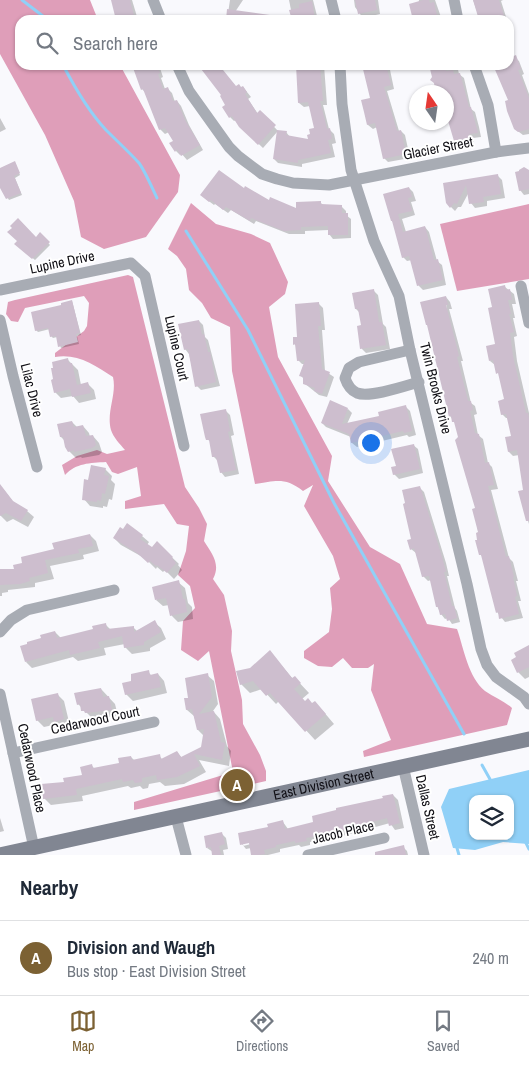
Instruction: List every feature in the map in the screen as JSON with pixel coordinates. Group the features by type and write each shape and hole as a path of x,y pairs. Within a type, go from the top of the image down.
{"street":[{"path":"154,0 159,15"},
{"path":"331,0 335,15"},
{"path":"454,0 457,15"},
{"name":"Glacier Street","path":"179,70 189,91 229,147 262,174 277,179 302,184 329,185 496,152 529,148"},
{"name":"Twin Brooks Drive","path":"340,70 344,119 354,179 374,241 399,296 481,650 487,665 496,677 524,697 529,704"},
{"path":"476,70 488,105 496,152"},
{"name":"Lupine Drive","path":"0,290 131,263"},
{"name":"Lupine Court","path":"131,263 145,276 184,446"},
{"path":"521,286 529,323"},
{"name":"Lilac Drive","path":"0,320 12,376 37,468"},
{"path":"410,350 359,362 349,368 345,378 348,386 357,393 369,394 419,382"},
{"path":"0,632 12,620 27,610 114,590"},
{"name":"Cedarwood Place","path":"0,694 34,848"},
{"name":"Cedarwood Court","path":"13,753 154,722"},
{"name":"East Division Street","path":"0,855 529,739"},
{"name":"Dallas Street","path":"403,766 424,855"},
{"path":"176,816 186,855"},
{"name":"Jacob Place","path":"308,855 321,854 384,838"}],"shaded area":[{"path":"0,0 90,0 96,15 15,15 15,70 123,70 180,175 178,192 146,237 104,249 81,237 74,201 45,135 0,54"},
{"path":"191,203 216,224 251,234 270,243 288,282 285,294 269,307 278,357 332,456 328,481 370,547 400,564 427,624 457,629 474,678 485,691 512,708 507,725 364,757 363,751 391,740 371,690 374,664 368,668 352,668 343,658 332,667 318,666 304,658 304,651 329,632 332,609 330,588 340,579 333,556 304,506 313,485 303,491 291,484 280,481 255,484 232,371 230,327 211,318 202,303 189,290 186,269 177,256 168,249"},
{"path":"529,204 529,279 457,291 440,224"},
{"path":"128,275 133,277 185,487 207,524 204,541 215,559 216,569 213,579 224,595 232,631 231,651 242,700 243,724 260,755 266,771 266,781 134,810 134,802 233,772 209,651 198,661 181,650 183,621 195,608 190,586 178,575 186,551 189,526 177,524 164,504 125,509 125,501 141,496 137,467 118,474 112,472 106,462 84,464 74,468 65,475 62,465 77,456 97,450 107,454 125,450 111,430 110,410 114,390 113,377 93,364 78,358 55,357 55,353 84,331 87,326 89,303 84,296 25,308 18,322 11,321 6,314 8,302"}],"water":[{"path":"529,770 529,844 503,842 475,850 453,848 441,807 449,789"}],"building":[{"path":"111,0 130,0 134,15 115,15"},
{"path":"355,0 375,0 377,10 358,14"},
{"path":"429,0 430,3 434,2 437,15 412,15 409,4"},
{"path":"473,0 499,0 504,15 478,15"},
{"path":"312,1 314,15 290,15 289,10 299,8 299,4"},
{"path":"227,9 270,15 226,15"},
{"path":"516,55 521,69 518,70 529,98 529,129 518,132 514,129 507,111 505,101 508,100 495,70 514,70 514,56"},
{"path":"134,70 159,70 160,73 158,74 163,89 168,87 173,101 177,100 185,120 200,145 181,156 177,149 175,152 169,143 173,141 165,128 159,130 143,89 141,90"},
{"path":"202,70 223,70 236,86 239,84 241,87 243,86 247,92 245,94 257,113 260,110 276,125 258,145 239,127 232,116 229,118 222,107 225,105 221,95"},
{"path":"296,70 320,70 323,101 320,101 327,129 330,128 332,139 328,140 331,153 298,160 298,163 273,159 277,130 287,131 286,135 308,139 309,129 314,128 308,102 298,103"},
{"path":"363,70 387,70 391,85 384,87 397,131 401,130 406,154 383,159 375,123 367,125 361,100 370,98"},
{"path":"430,70 453,70 454,74 460,73 478,133 469,134 470,138 454,141 451,130 454,130 454,85 434,85 430,80 432,77"},
{"path":"15,161 20,173 14,176 21,193 6,199 0,188 0,168"},
{"path":"524,167 529,170 529,189 519,191 515,172"},
{"path":"219,170 244,188 245,186 269,200 270,197 296,208 296,202 321,201 321,204 342,205 342,213 348,213 348,235 328,235 328,226 301,227 301,230 284,231 251,218 250,221 226,207 223,210 211,200 209,202 200,195"},
{"path":"498,174 501,194 483,197 484,202 469,204 466,185 457,204 454,203 450,208 446,203 443,183"},
{"path":"409,187 412,197 408,198 412,211 398,214 403,232 425,226 434,260 438,259 443,280 417,286 409,256 402,258 383,194"},
{"path":"18,218 36,237 40,232 50,242 32,259 14,244 17,241 7,232"},
{"path":"505,285 506,290 510,289 512,300 508,300 511,314 509,314 514,332 510,333 513,356 526,413 528,413 529,418 529,521 526,521 518,491 523,490 517,450 508,452 505,437 511,436 506,414 501,415 498,401 504,399 498,373 496,374 493,360 489,361 486,346 495,344 488,308 492,307 488,289"},
{"path":"374,289 379,322 382,322 386,345 360,349 357,326 361,325 352,293"},
{"path":"446,296 448,305 446,305 459,356 457,357 468,401 471,401 473,410 470,411 475,433 479,434 485,463 489,462 494,485 488,486 506,557 509,556 514,577 517,596 515,597 519,614 499,619 475,540 477,540 476,533 478,532 472,509 475,508 455,440 458,437 454,422 452,422 451,416 449,417 420,302"},
{"path":"72,300 80,333 76,334 78,342 58,347 56,336 50,337 48,328 35,331 31,312 61,305 61,303"},
{"path":"319,302 321,326 318,326 322,369 330,372 322,394 314,391 315,388 303,384 303,377 299,376 305,360 297,361 295,344 293,345 293,337 297,337 295,304"},
{"path":"199,320 202,335 204,334 208,352 210,352 216,382 195,387 188,349 184,350 178,324"},
{"path":"68,358 69,363 72,363 77,385 88,382 91,393 72,397 70,389 54,393 51,380 53,379 52,362"},
{"path":"330,400 348,408 342,424 379,416 378,412 406,405 412,431 404,433 403,431 351,443 349,434 321,423"},
{"path":"226,409 230,431 228,432 236,470 220,473 216,457 212,457 209,440 206,440 200,414"},
{"path":"72,421 74,427 83,425 86,436 93,435 96,445 92,448 68,452 63,437 60,437 57,424"},
{"path":"414,444 420,469 393,475 391,467 396,466 391,449"},
{"path":"91,465 106,468 104,475 109,476 105,494 102,493 101,501 97,500 97,502 82,500 84,479 88,480"},
{"path":"0,484 13,501 28,510 21,521 6,513 0,516"},
{"path":"420,486 442,557 452,606 454,606 457,618 447,621 445,614 440,615 438,607 436,607 429,576 422,577 414,548 410,550 407,540 411,539 403,504 405,503 402,490"},
{"path":"127,523 143,535 140,539 152,547 157,541 173,557 176,563 167,573 150,561 148,563 137,553 113,538 120,527 123,529"},
{"path":"90,534 93,546 78,549 79,553 45,560 48,573 29,578 30,581 20,584 0,585 0,569 14,569 13,565 22,563 21,557 54,549 52,543"},
{"path":"179,580 187,612 170,616 166,598 155,600 152,587"},
{"path":"155,620 161,632 144,642 144,645 124,648 122,636 98,642 100,648 70,655 69,650 25,662 20,646 41,638 40,635 55,631 57,638 93,629 92,626 106,623 107,629 134,626 134,632"},
{"path":"529,645 529,667 517,673 511,660 516,657 514,653"},
{"path":"270,650 292,678 295,676 301,683 294,689 305,701 308,698 312,703 315,701 326,714 305,732 270,693 266,696 253,681 240,685 236,671 250,668"},
{"path":"149,670 150,675 158,673 161,687 125,695 122,683 131,681 131,674"},
{"path":"208,673 212,697 199,714 214,711 221,742 225,743 222,760 194,754 200,766 177,777 157,780 156,775 142,778 142,782 135,783 133,780 123,782 122,779 76,789 77,795 43,799 41,784 64,782 63,778 82,775 80,767 92,764 93,768 119,763 118,758 131,756 132,760 160,754 161,759 177,751 181,757 201,747 204,729 197,730 192,709 186,710 184,698 188,698 185,678"},
{"path":"101,688 103,697 109,696 112,710 85,713 81,711 80,704 77,705 74,693"},
{"path":"58,693 64,719 54,722 53,717 36,721 31,699"},
{"path":"393,794 400,823 389,826 387,818 335,832 336,834 328,836 327,834 306,838 307,841 295,843 295,841 276,845 276,847 264,850 265,854 259,855 251,855 249,843 240,845 238,833 268,827 267,824 283,820 285,829 313,822 312,816"},
{"path":"222,832 225,844 219,846 221,855 212,855 211,847 206,848 204,836"},
{"path":"404,845 406,855 375,855 375,852"}],"waterway":[{"path":"22,0 42,15"},
{"path":"66,70 93,115 139,163 157,198"},
{"path":"186,231 248,330 334,503 464,734"},
{"path":"482,765 491,781"},
{"path":"525,841 529,849"},
{"path":"457,848 459,855"}],"place":[{"name":"Division and Waugh","path":"237,785"}]}
